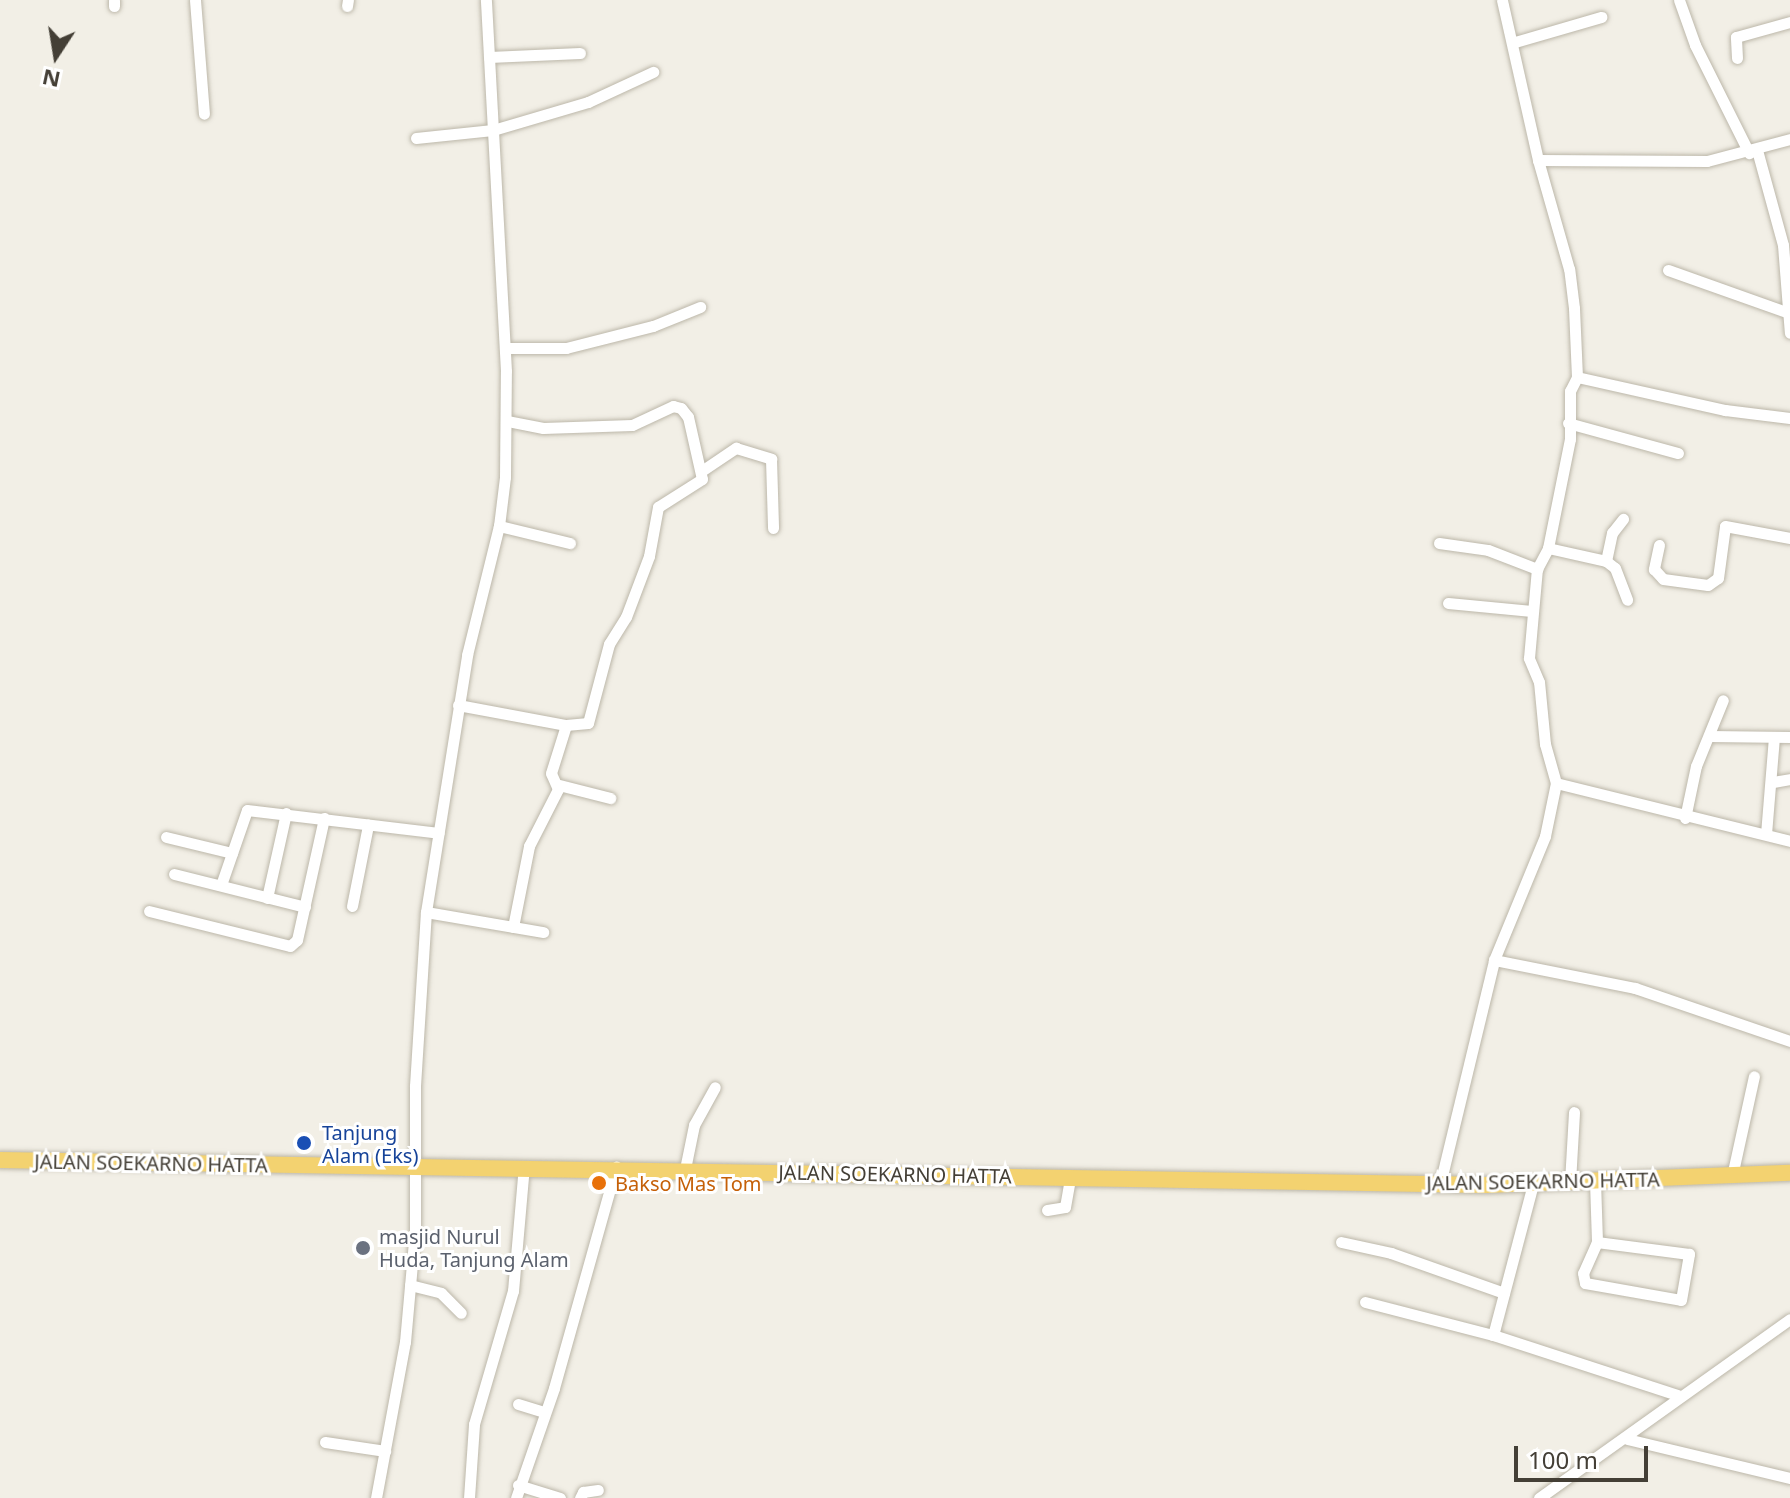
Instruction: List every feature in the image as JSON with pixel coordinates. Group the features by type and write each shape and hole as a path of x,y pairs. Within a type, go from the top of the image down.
{"highway":[{"name":"JALAN SOEKARNO HATTA","path":"0,1160 418,1168 616,1166 1070,1179 1440,1184 1533,1184 1790,1173"}],"street":[{"path":"195,0 204,114"},
{"path":"380,1497 410,1285 418,1168 415,1086 426,912 458,705 499,526 507,421 486,0"},
{"path":"1440,1184 1494,960 1545,836 1556,783 1545,744 1539,682 1529,658 1537,569 1548,548 1570,439 1568,423 1577,377 1569,269 1538,160 1515,42 1502,0"},
{"path":"1679,0 1695,45 1753,152 1783,245 1790,333"},
{"path":"1515,42 1601,17"},
{"path":"1737,58 1736,37 1790,22"},
{"path":"489,57 580,53"},
{"path":"416,138 493,130 588,102 653,72"},
{"path":"1538,160 1707,161 1753,152 1790,139"},
{"path":"1668,270 1789,313"},
{"path":"505,348 566,348 653,326 700,307"},
{"path":"1577,377 1725,410 1790,418"},
{"path":"458,705 583,726 591,716 609,644 626,617 649,556 658,507 699,484 703,470 688,417 673,406 632,425 543,428 507,421"},
{"path":"1568,423 1678,453"},
{"path":"703,470 736,448 771,459 773,528"},
{"path":"1606,561 1612,533 1623,519"},
{"path":"1659,545 1654,569 1663,579 1708,585 1718,578 1725,526 1732,523 1790,538"},
{"path":"499,526 570,543"},
{"path":"1439,543 1488,550 1537,569"},
{"path":"1548,548 1606,561 1615,568 1627,600"},
{"path":"1448,603 1532,611"},
{"path":"1685,818 1696,766 1723,700"},
{"path":"566,725 551,773 559,785 610,798"},
{"path":"1709,736 1790,737"},
{"path":"1766,834 1773,782 1774,737"},
{"path":"1773,782 1790,779"},
{"path":"1556,783 1685,818 1790,841"},
{"path":"513,927 529,846 559,785"},
{"path":"221,885 247,810 439,833"},
{"path":"267,898 286,813"},
{"path":"149,911 285,946 297,940 324,818"},
{"path":"352,906 368,825"},
{"path":"166,837 232,853"},
{"path":"174,874 305,907"},
{"path":"426,912 543,932"},
{"path":"1494,960 1635,988 1790,1041"},
{"path":"1732,1176 1754,1076"},
{"path":"685,1169 694,1125 715,1087"},
{"path":"1570,1182 1574,1112"},
{"path":"469,1498 474,1424 513,1291 524,1166"},
{"path":"560,1498 517,1492 545,1412 616,1166"},
{"path":"1047,1210 1065,1207 1070,1179"},
{"path":"1595,1181 1597,1242 1583,1273 1585,1283 1681,1300 1689,1254 1597,1242"},
{"path":"1493,1335 1533,1184"},
{"path":"1341,1242 1391,1253 1504,1293"},
{"path":"410,1285 441,1293 461,1313"},
{"path":"1365,1302 1493,1335 1678,1395"},
{"path":"1539,1498 1627,1439 1678,1395 1790,1319"},
{"path":"518,1404 545,1412"},
{"path":"1627,1439 1790,1478"},
{"path":"325,1442 385,1451"},
{"path":"580,1498 583,1492 598,1490"}],"place":[{"name":"Tanjung Alam (Eks)","path":"304,1143"},
{"name":"Bakso Mas Tom","path":"599,1183"},
{"name":"masjid Nurul Huda, Tanjung Alam","path":"363,1248"}]}
